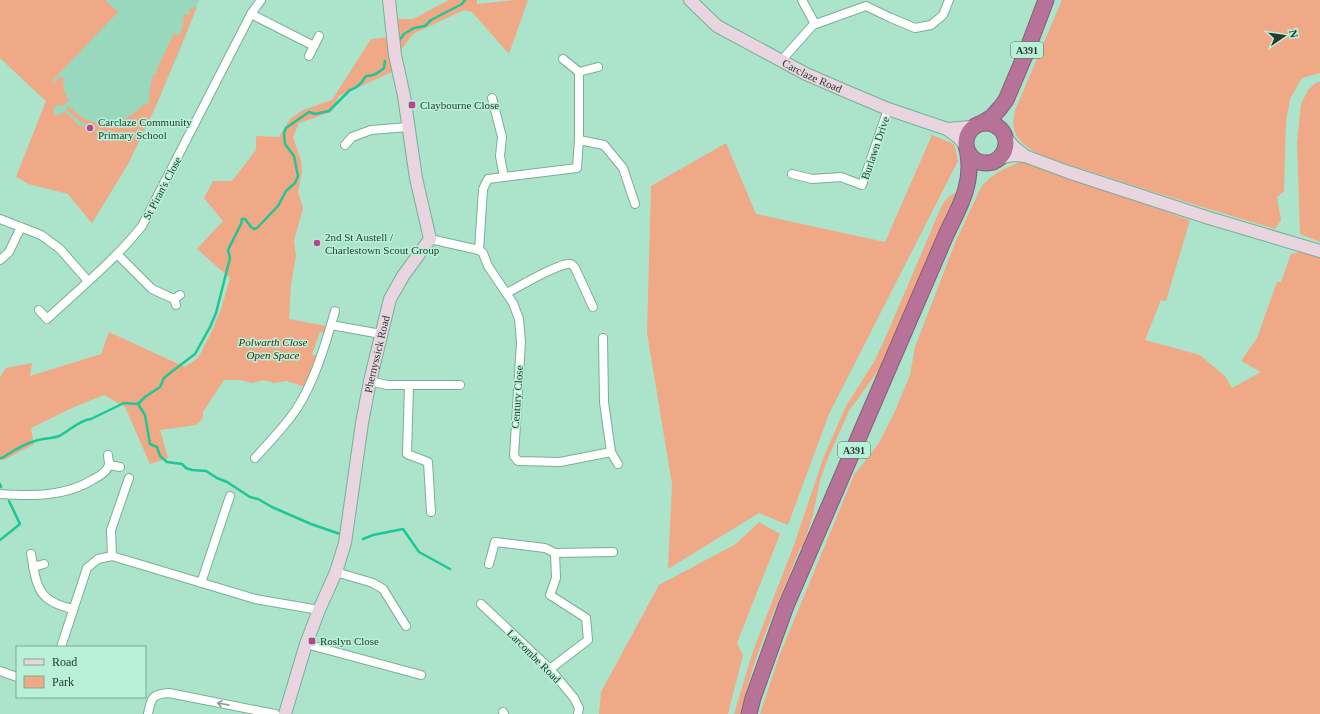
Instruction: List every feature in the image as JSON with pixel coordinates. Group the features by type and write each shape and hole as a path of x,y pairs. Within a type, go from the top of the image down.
{"highway":[{"name":"A391","path":"1004,136 1003,115 1006,100 1046,0"},
{"name":"A391","path":"979,124 992,117 1006,100"},
{"path":"989,123 995,125 1000,128 1004,136 1005,150 996,160 985,164 973,159 967,150 967,135 971,129 979,124 989,123"},
{"name":"A391","path":"749,714 753,698 786,606 967,188 970,174 967,150"},
{"name":"A391","path":"967,188 979,173 996,160"}],"street":[{"name":"St Piran's Close","path":"39,310 47,319 117,254 142,226 251,14 260,0"},
{"path":"388,0 395,55 404,96 416,178 430,239 479,250 483,189 488,179 577,168 579,140 579,72"},
{"name":"Carclaze Road","path":"690,0 717,26 781,61 806,74 888,110 947,129 959,138 967,150"},
{"path":"802,0 815,24"},
{"path":"781,61 815,24 866,6 916,28 931,25 936,21 943,15 950,0"},
{"path":"251,14 314,46"},
{"path":"309,56 319,36"},
{"path":"563,59 579,72"},
{"path":"579,72 598,67"},
{"path":"492,98 502,137 500,156 504,177"},
{"name":"Burlawn Drive","path":"792,174 812,179 841,177 862,185 888,110"},
{"name":"Carclaze Road","path":"947,129 979,124"},
{"path":"345,145 352,137 371,130 408,126"},
{"path":"1004,136 1025,156"},
{"path":"579,140 604,145 623,168 635,204"},
{"path":"996,160 1013,155 1025,156 1068,172 1209,218 1320,251"},
{"path":"0,219 41,235 60,249 88,281"},
{"path":"0,260 8,252 21,227"},
{"name":"Phernyssick Road","path":"285,714 306,644 336,572 345,543 362,423 370,381 390,299 403,276 430,239"},
{"name":"Century Close","path":"479,250 483,253 488,266 513,303 519,319 521,342 514,456 518,461 560,462 611,452"},
{"path":"117,254 152,289 177,300"},
{"path":"507,293 559,266 569,263 575,268 593,307"},
{"path":"255,458 291,418 302,400 320,361 335,310"},
{"path":"331,325 381,334"},
{"path":"603,338 604,402 611,452 618,464"},
{"path":"370,381 387,385 460,385"},
{"path":"409,385 407,454 428,462 431,512"},
{"path":"0,494 31,496 65,492 86,484 103,474 109,465 108,455"},
{"path":"109,465 120,467"},
{"path":"112,556 111,530 129,478"},
{"path":"201,583 230,496"},
{"path":"489,564 495,542 545,548 555,553 612,552"},
{"path":"550,669 588,640 586,618 550,595 556,578 555,553"},
{"path":"31,554 39,588 46,598 60,605 73,609"},
{"path":"61,646 87,568 98,559 112,556 255,599 319,610"},
{"path":"33,567 44,564"},
{"path":"336,572 373,583 383,589 406,626"},
{"name":"Larcombe Road","path":"481,604 550,669 574,698 579,708 578,714"},
{"path":"306,644 421,675"},
{"path":"0,671 16,676"},
{"path":"148,714 151,701 158,694 169,693 275,714"}],"shaded area":[{"name":"Carclaze Community Primary School","path":"0,0 199,0 181,48 155,108 128,164 92,223 68,194 29,184 24,158 46,101 0,58"}],"green space":[{"name":"Carclaze Community Primary School","path":"0,0 105,0 118,12 53,80 54,83 59,77 64,78 64,90 69,101 62,106 57,105 54,108 54,115 61,114 65,111 77,124 95,130 95,127 79,121 66,109 69,106 83,118 98,123 107,123 123,119 149,103 153,75 157,73 157,69 174,33 179,36 183,25 184,14 189,15 190,8 197,7 155,108 128,164 92,223 68,194 29,184 16,177 46,101 0,58"},
{"path":"449,0 477,0 477,4 528,0 509,54 472,12 464,10 413,34 401,50 397,30 397,19 413,19"},
{"path":"1062,0 1320,0 1320,73 1302,78 1290,99 1286,122 1284,191 1277,197 1281,220 1275,229 1058,162 1032,150 1021,141 1015,133 1013,125 1015,110"},
{"name":"Polwarth Close Open Space","path":"390,37 394,71 339,96 331,112 299,123 293,137 301,161 302,171 298,192 303,208 294,241 296,256 291,284 289,319 326,326 324,333 320,332 312,354 318,357 305,387 287,381 274,383 264,380 252,383 241,380 224,380 203,412 203,418 196,425 160,430 168,458 150,464 125,407 104,395 72,408 31,428 34,444 4,460 0,460 0,377 6,368 32,363 30,376 101,354 109,332 185,367 198,358 212,331 221,309 230,278 197,249 223,221 204,198 213,181 232,181 256,150 256,136 279,137 290,119 303,110 332,100 371,39"},
{"path":"1317,82 1320,82 1320,242 1300,234 1297,143 1301,104 1308,90"},
{"path":"932,135 954,144 958,161 829,414 788,525 759,513 668,569 672,484 647,333 651,186 726,143 756,214 885,242"},
{"path":"1023,161 1190,220 1166,301 1161,300 1145,340 1200,355 1226,377 1232,388 1261,372 1241,361 1257,338 1277,282 1281,282 1291,254 1300,252 1320,258 1320,714 760,714 780,654 854,475 879,443 895,411 910,375 915,347 955,243 981,187 995,174"},
{"path":"956,192 882,365 849,411 828,458 820,481 813,515 803,546 800,548 760,646 740,714 734,714 753,651 794,545 824,456 846,406 874,362 942,205 948,197"},
{"path":"759,522 780,534 737,643 743,655 728,714 599,714 601,692 659,585 736,544"}],"waterway":[{"path":"399,41 404,34 414,28 425,26 431,20 462,4 465,0"},
{"path":"0,458 31,442 59,436 82,421 91,419 124,403 139,403 160,387 164,378 195,354 216,313 230,258 228,250 242,219 245,219 254,229 257,228 278,206 286,191 295,183 298,176 294,156 285,144 284,133 286,128 309,112 315,114 329,111 350,90 360,84 366,76 376,74 384,68 385,61"},
{"path":"138,404 145,415 150,444 157,447 160,456 167,462 182,464 186,468 192,470 206,471 227,482 250,497 258,499 272,507 311,524 340,534"},
{"path":"0,540 20,524 9,501"},
{"path":"363,539 373,535 403,529 419,552 450,569"}],"place":[{"name":"Claybourne Close","path":"412,105"},
{"name":"Carclaze Community Primary School","path":"90,128"},
{"name":"2nd St Austell / Charlestown Scout Group","path":"317,243"},
{"name":"Roslyn Close","path":"312,641"}]}
